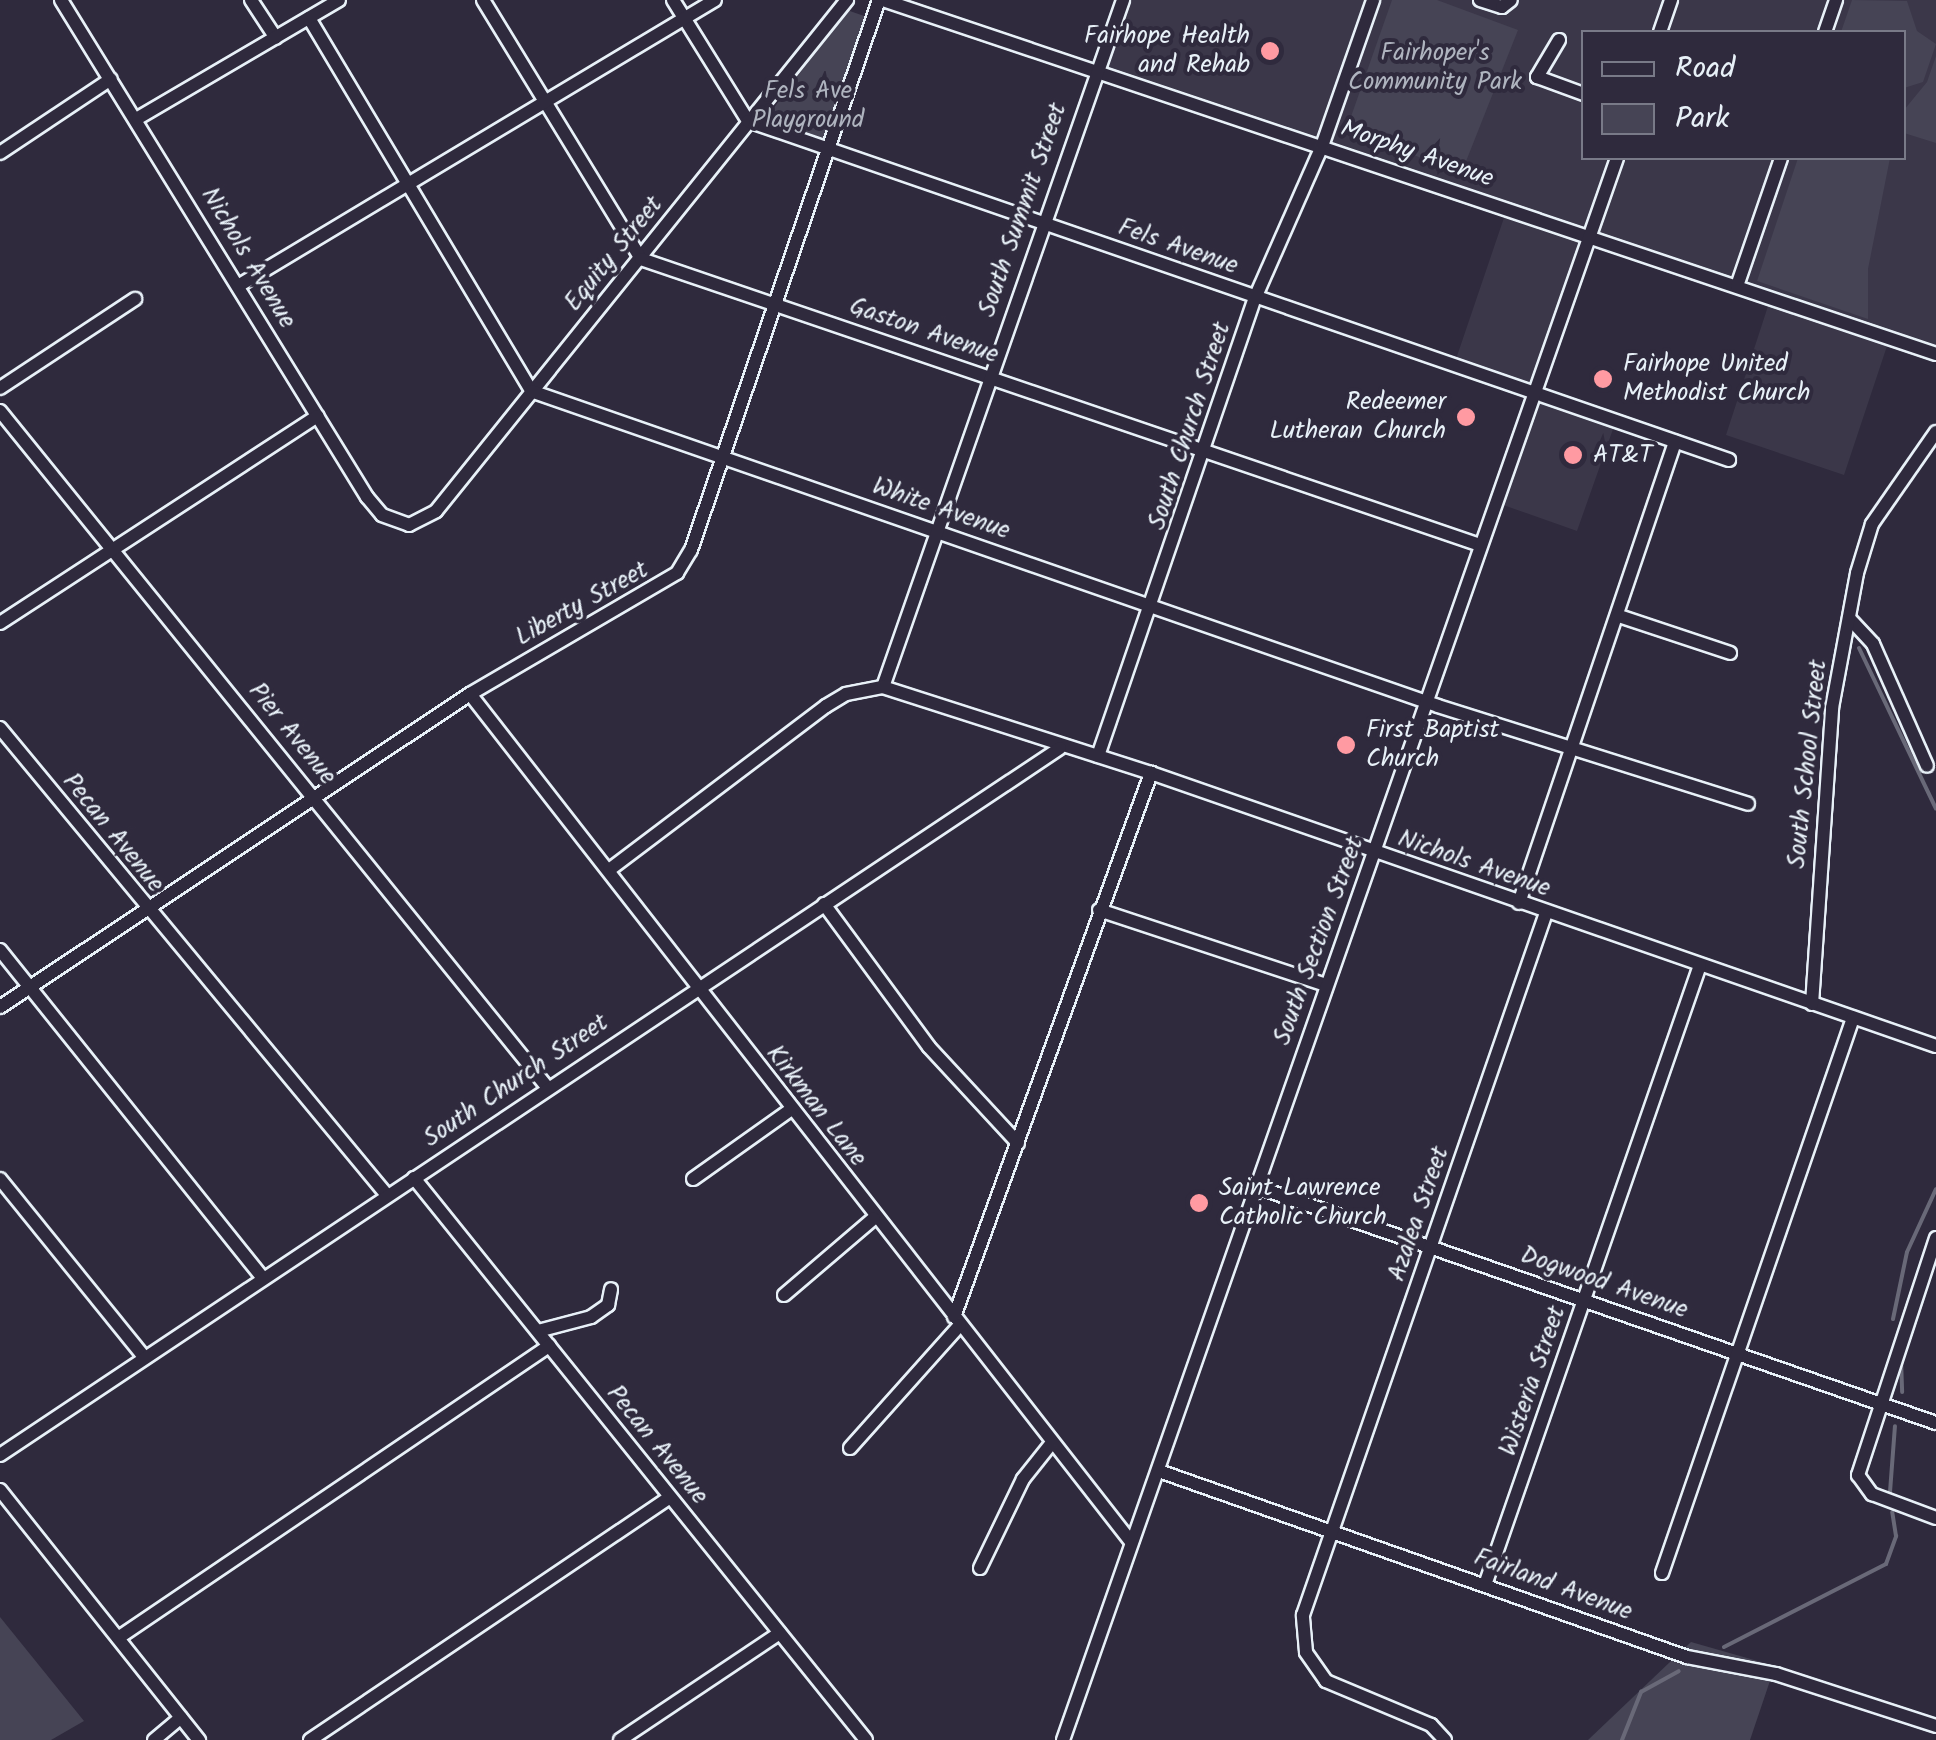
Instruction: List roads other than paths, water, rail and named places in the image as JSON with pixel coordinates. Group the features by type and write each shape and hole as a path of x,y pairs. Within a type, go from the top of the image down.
{"street":[{"name":"Nichols Avenue","path":"62,0 382,515 408,525"},
{"path":"251,0 276,38"},
{"path":"138,118 339,0"},
{"path":"482,0 641,258"},
{"path":"674,0 748,121"},
{"path":"238,286 408,188 542,101 715,0"},
{"name":"Equity Street","path":"408,525 436,511 847,0"},
{"name":"Morphy Avenue","path":"881,0 1936,354"},
{"name":"Liberty Street","path":"0,1007 470,694 669,581 691,550 881,0"},
{"name":"South Summit Street","path":"883,687 988,376 1123,0"},
{"name":"South Church Street","path":"1098,756 1255,298 1322,146 1373,0"},
{"path":"1480,0 1510,2"},
{"path":"1661,30 1672,0"},
{"path":"1826,30 1836,0"},
{"path":"309,18 530,391"},
{"path":"1559,40 1537,77 1581,93"},
{"path":"0,152 111,79"},
{"name":"Fels Avenue","path":"748,121 1729,460"},
{"name":"South Section Street","path":"1063,1740 1616,160"},
{"path":"1737,286 1780,160"},
{"name":"Gaston Avenue","path":"641,258 1480,545"},
{"path":"0,388 135,298"},
{"name":"White Avenue","path":"530,391 1426,702 1573,745 1748,804"},
{"name":"Pier Avenue","path":"0,411 546,1088"},
{"path":"0,623 318,416"},
{"name":"South School Street","path":"1812,1004 1832,708 1849,618 1872,524 1936,432"},
{"path":"1519,903 1675,442"},
{"path":"1619,616 1730,652"},
{"path":"1849,618 1872,644 1927,766"},
{"name":"Nichols Avenue","path":"883,687 1060,748 1150,773 1936,1046"},
{"path":"608,870 826,706 846,694 883,687"},
{"name":"Kirkman Lane","path":"470,694 1050,1445 1131,1542"},
{"name":"Pecan Avenue","path":"0,728 145,909 386,1194"},
{"name":"South Church Street","path":"0,1455 1060,748"},
{"path":"850,1448 957,1321 1150,773"},
{"path":"824,904 930,1046 1018,1143"},
{"path":"1099,910 1326,985"},
{"name":"Azalea Street","path":"1445,1740 1431,1726 1337,1689 1312,1663 1303,1615 1546,913"},
{"path":"0,950 263,1278"},
{"name":"Wisteria Street","path":"1486,1585 1700,966"},
{"path":"1662,1573 1853,1018"},
{"path":"692,1179 790,1110"},
{"name":"Pecan Avenue","path":"414,1178 866,1740"},
{"path":"0,1179 144,1356"},
{"name":"Dogwood Avenue","path":"1257,1187 1936,1423"},
{"path":"784,1296 874,1218"},
{"path":"1936,1238 1860,1463 1862,1488 1936,1518"},
{"path":"538,1331 591,1317 608,1304 611,1289"},
{"path":"118,1638 549,1346"},
{"path":"980,1568 1024,1479 1050,1445"},
{"name":"Fairland Avenue","path":"1159,1470 1687,1657 1776,1674 1936,1726"},
{"path":"0,1490 198,1740"},
{"path":"310,1740 670,1497"},
{"path":"620,1740 638,1735 780,1634"},
{"path":"154,1740 181,1718"}],"waterway":[{"path":"1859,648 1936,809"},
{"path":"1893,1319 1907,1252 1936,1189"},
{"path":"1901,1359 1902,1392"},
{"path":"1890,1492 1895,1426"},
{"path":"1724,1647 1886,1564 1896,1536 1892,1512"},
{"path":"1622,1740 1641,1692 1679,1671"}],"place":[{"name":"Fairhope Health and Rehab","path":"1270,51"},
{"name":"Fairhope United Methodist Church","path":"1603,379"},
{"name":"Redeemer Lutheran Church","path":"1466,417"},
{"name":"AT&T","path":"1573,455"},
{"name":"First Baptist Church","path":"1346,745"},
{"name":"Saint Lawrence Catholic Church","path":"1199,1203"}],"park label":[{"name":"Fairhoper's Community Park","path":"1435,68"},
{"name":"Fels Ave Playground","path":"808,106"}]}
